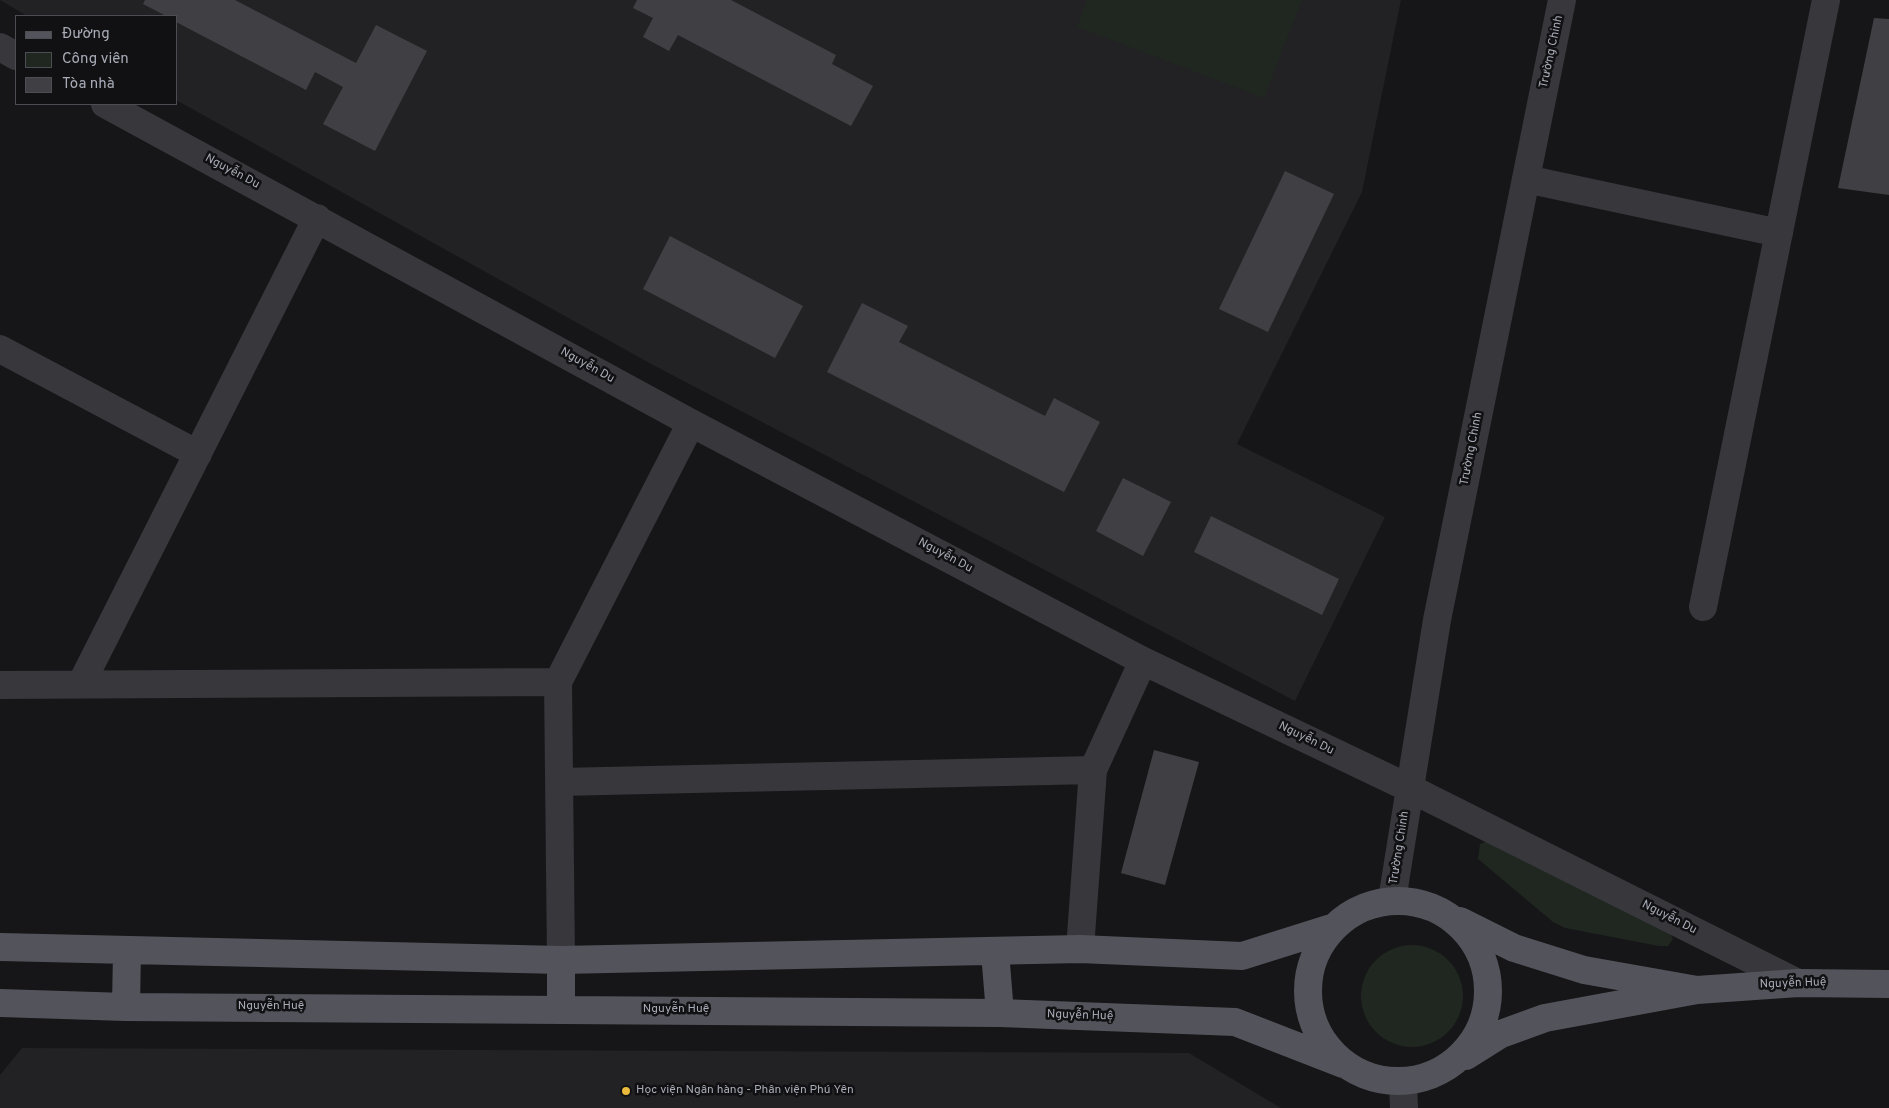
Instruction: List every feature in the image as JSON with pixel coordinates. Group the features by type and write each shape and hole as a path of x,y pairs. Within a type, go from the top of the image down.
{"main road":[{"path":"0,947 561,960 1080,950 1242,956 1331,928 1349,914 1370,904 1392,900 1420,903 1447,914 1514,948 1584,970 1697,990"},
{"path":"1447,914 1468,934 1483,958 1489,986 1486,1014 1475,1040 1456,1062"},
{"path":"1331,928 1315,954 1307,983 1309,1006 1310,1014 1322,1041 1343,1064"},
{"path":"126,1006 127,950"},
{"path":"995,952 1000,1013"},
{"path":"561,960 561,1009"},
{"name":"Nguyễn Huệ","path":"0,1003 126,1006 1000,1013 1235,1022 1343,1064 1403,1095 1501,1034 1545,1018 1697,990 1798,982 1889,984"}],"street":[{"name":"Trường Chinh","path":"1392,900 1437,620 1562,0"},
{"path":"1702,607 1826,0"},
{"path":"0,47 15,55"},
{"name":"Nguyễn Du","path":"107,105 691,423 1143,660 1409,788 1798,982"},
{"path":"1526,179 1779,233"},
{"path":"81,684 317,218"},
{"path":"0,349 198,454"},
{"path":"561,960 558,682 691,423"},
{"path":"1080,950 1093,770 1143,660"},
{"path":"0,685 558,682"},
{"path":"560,782 1093,770"}],"shaded area":[{"path":"0,0 1401,0 1362,192 1237,444 1385,517 1295,701 653,365 178,101 178,15 25,15"},
{"name":"Học viện Ngân hàng - Phân viện Phú Yên","path":"22,1048 1189,1053 1281,1108 0,1108 0,1075"}],"green space":[{"path":"1087,0 1302,0 1264,98 1077,27"},
{"path":"1492,839 1669,931 1673,939 1668,946 1659,946 1565,928 1553,922 1478,859 1480,844"},
{"path":"1412,945 1431,949 1448,960 1459,977 1463,996 1459,1015 1448,1032 1431,1043 1412,1047 1393,1043 1376,1032 1365,1015 1361,996 1365,977 1376,960 1393,949"}],"building":[{"path":"145,0 235,0 356,63 376,25 427,51 375,151 323,124 343,87 315,72 306,90 178,23 178,15 164,15 143,4"},
{"path":"637,0 731,0 836,55 832,64 873,86 851,126 678,35 669,51 643,37 653,18 633,8"},
{"path":"1874,18 1889,19 1889,195 1838,188"},
{"path":"1285,171 1334,194 1268,332 1219,309"},
{"path":"670,236 803,306 775,358 643,289"},
{"path":"862,303 908,326 899,342 1045,416 1054,398 1100,422 1064,492 827,372"},
{"path":"1123,478 1171,502 1143,556 1096,531"},
{"path":"1211,516 1339,579 1322,615 1194,552"},
{"path":"1154,750 1199,762 1165,885 1121,873"}],"place":[{"name":"Học viện Ngân hàng - Phân viện Phú Yên","path":"626,1091"}]}
